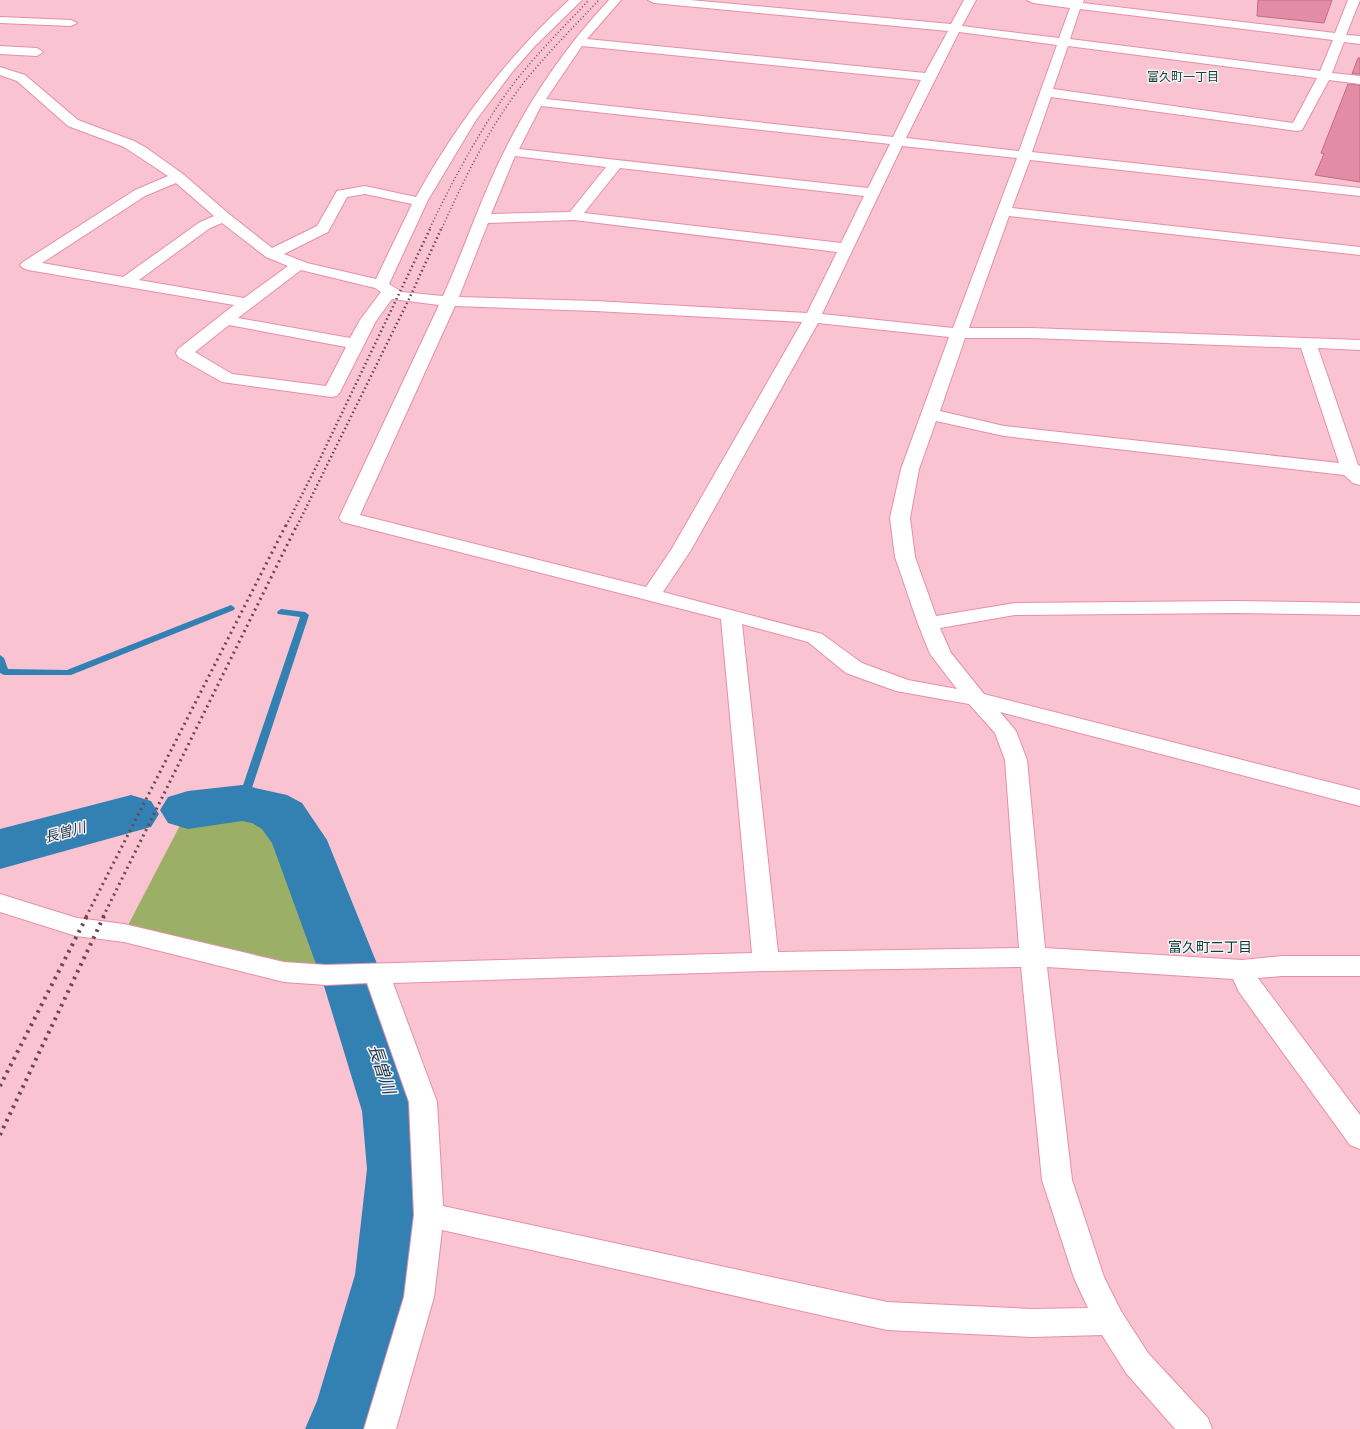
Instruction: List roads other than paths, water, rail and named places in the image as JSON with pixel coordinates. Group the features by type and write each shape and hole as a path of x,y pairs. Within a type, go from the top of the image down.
{"street":[{"path":"299,265 184,352 228,378 331,392 385,288 420,202 443,161 498,83 543,31 576,0"},
{"path":"616,0 579,42 538,102 511,152 449,301 349,518 651,594 815,638 854,668 904,686 976,699 1360,798"},
{"path":"654,0 796,8 1360,80"},
{"path":"651,594 681,550 812,318 929,76 970,0"},
{"path":"1033,0 1078,2 1340,35 1360,40"},
{"path":"1045,92 1297,127 1325,75 1354,0"},
{"path":"1078,2 1045,92 1025,154 958,333 910,469 900,518 905,557 928,624 941,654 976,699 1005,731 1016,760 1033,957 1056,1180 1089,1278 1110,1321 1138,1363 1196,1429"},
{"path":"0,20 71,23"},
{"path":"1340,35 1360,35"},
{"path":"579,42 929,76"},
{"path":"0,50 37,52"},
{"path":"0,71 21,78 73,123 128,144 178,177 224,217 271,254 299,265 385,288 398,296 449,301 595,306 812,318 958,333 1031,333 1360,345"},
{"path":"538,102 898,140 1360,192"},
{"path":"511,152 872,193"},
{"path":"574,216 616,164"},
{"path":"178,177 140,193 28,265 247,303"},
{"path":"271,254 323,229 342,194 365,190 420,202"},
{"path":"1004,211 1360,251"},
{"path":"482,220 574,216 845,248"},
{"path":"126,282 205,225 224,217"},
{"path":"225,320 355,344"},
{"path":"930,414 1004,431 1357,473 1308,343"},
{"path":"928,624 1015,609 1360,609"},
{"path":"731,615 766,962"},
{"path":"0,903 76,927 124,933 284,972 326,975 766,962 1033,957 1242,970 1282,966 1360,966"},
{"path":"1242,970 1248,985 1360,1137"},
{"path":"372,974 423,1102 429,1215 419,1296 380,1429"},
{"path":"429,1215 887,1316 1032,1323 1110,1321"}],"waterway":[{"path":"0,658 4,672 68,673 231,608"},
{"path":"242,803 305,615 281,612"},
{"name":"長曽川","path":"188,810 242,803 267,808 282,816 299,840 355,986 395,1111 401,1169 391,1275 355,1401 344,1429"},
{"name":"長曽川","path":"0,849 131,814"}],"railway":[{"path":"430,228 463,163 501,101 532,61 589,0"},
{"path":"442,228 482,146 511,100 542,61 599,0"},
{"path":"286,526 319,461 431,227"},
{"path":"297,526 410,297 442,227"},
{"path":"86,917 286,525"},
{"path":"103,917 297,525"},
{"path":"0,1086 87,916"},
{"path":"0,1135 104,916"}],"district":[{"name":"富久町一丁目","path":"1183,77"},
{"name":"富久町二丁目","path":"1210,947"}]}
